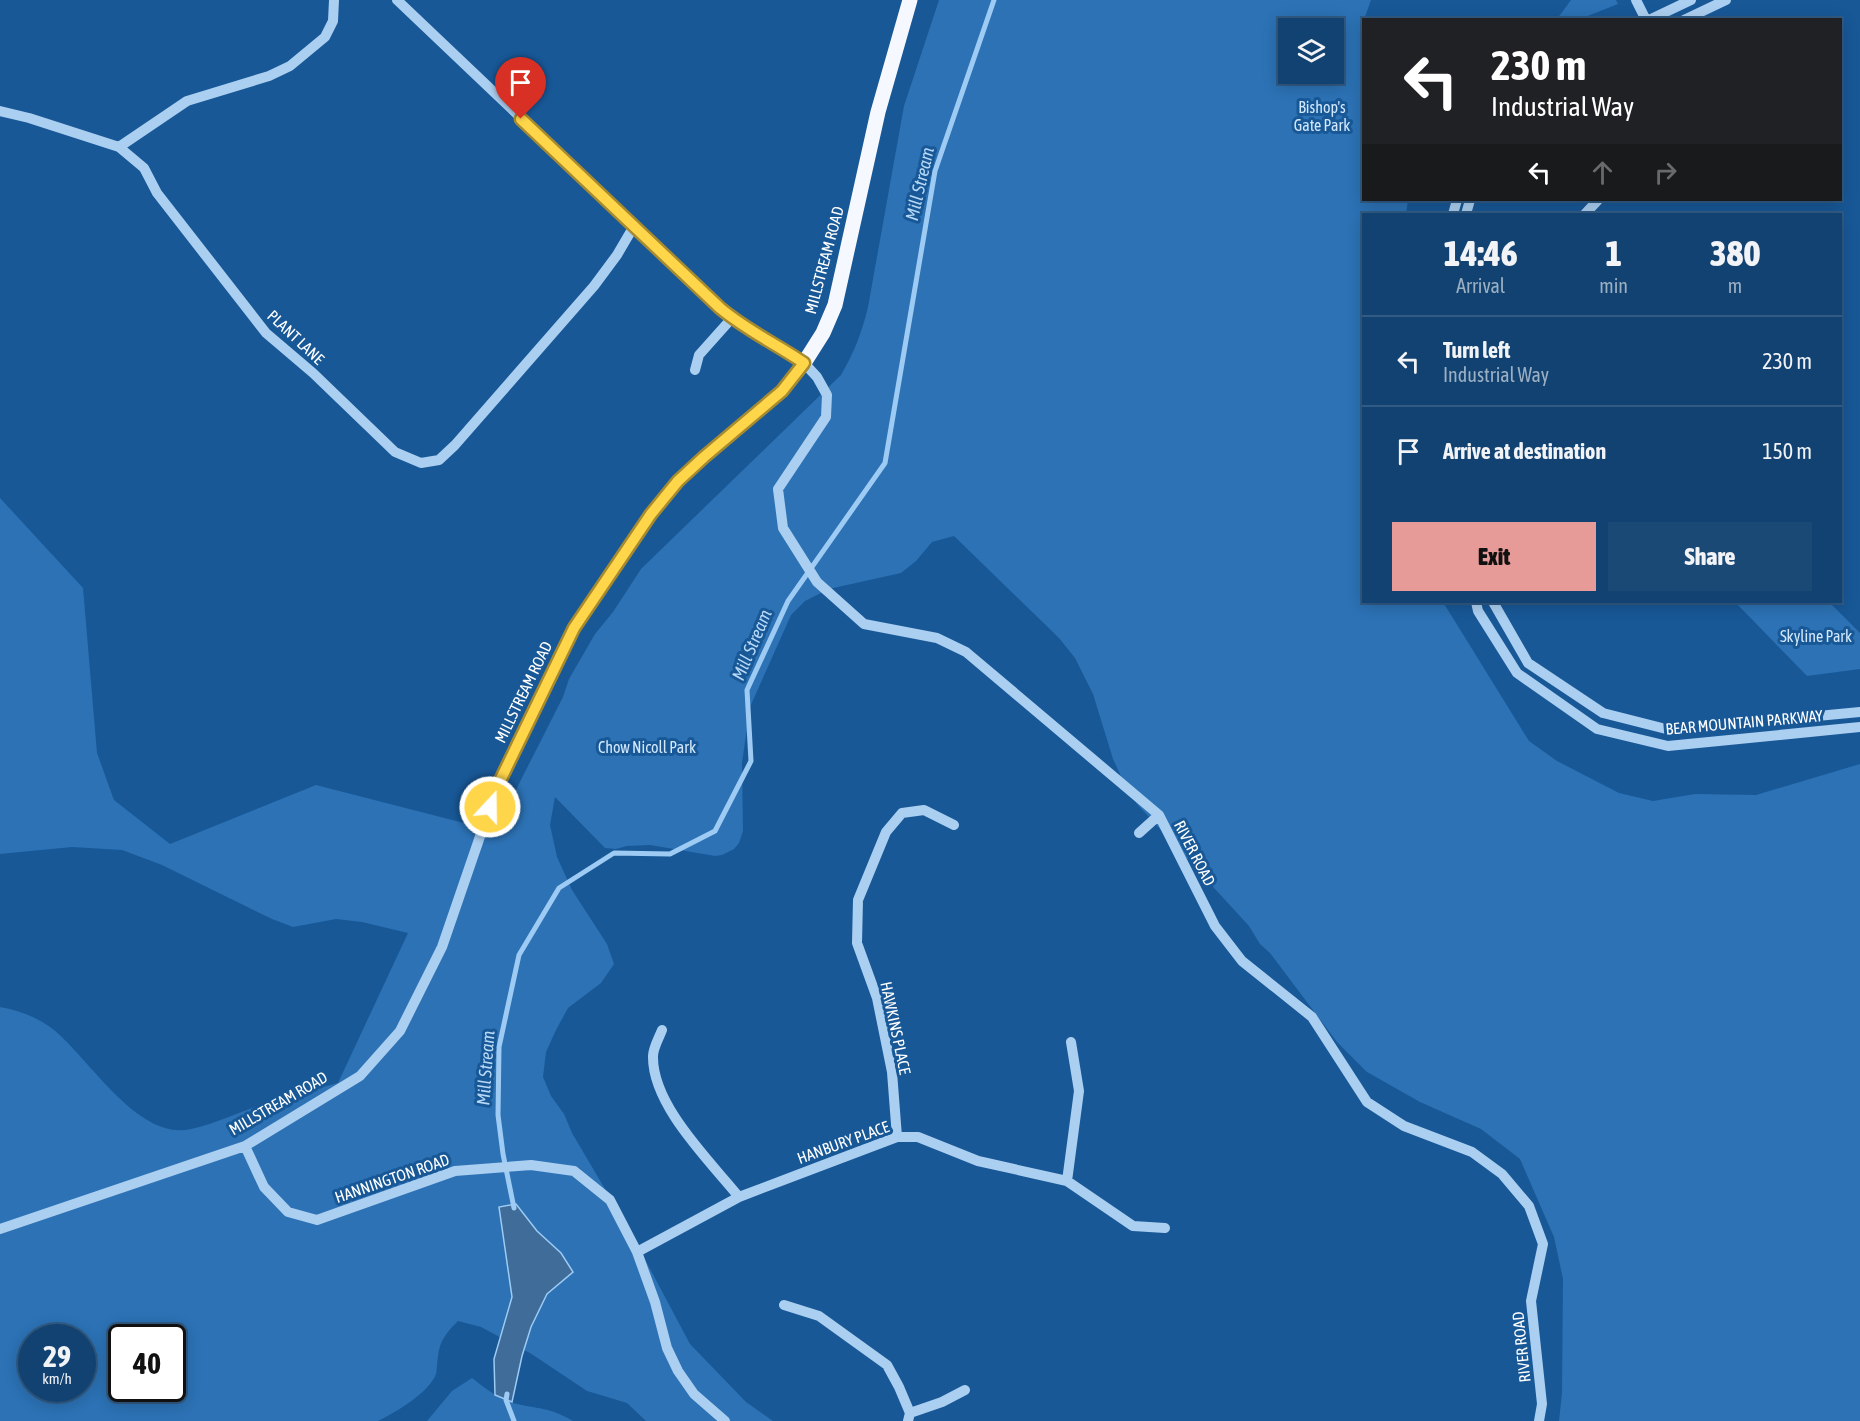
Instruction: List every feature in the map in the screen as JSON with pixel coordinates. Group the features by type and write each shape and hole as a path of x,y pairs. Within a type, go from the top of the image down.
{"main road":[{"name":"MILLSTREAM ROAD","path":"804,363 823,333 835,305 878,112 910,0"}],"street":[{"path":"0,111 118,147 187,101 270,76 290,66 325,37 333,21 334,0"},
{"name":"RIVER ROAD","path":"397,0 732,318 747,329 781,347 804,363 817,377 827,395 826,417 778,489 783,528 817,582 864,624 937,638 966,652 1159,815 1215,926 1242,961 1312,1017 1367,1102 1404,1126 1472,1152 1502,1174 1529,1206 1543,1244 1531,1301 1542,1404 1539,1421"},
{"path":"1636,0 1647,18"},
{"path":"1652,18 1691,0"},
{"path":"1688,18 1726,0"},
{"name":"PLANT LANE","path":"118,147 144,168 158,193 266,333 313,373 395,452 421,463 439,460 455,445 594,286 617,255 634,226"},
{"path":"1587,213 1597,201"},
{"path":"695,370 699,355 732,318"},
{"name":"MILLSTREAM ROAD","path":"0,1229 245,1146 360,1076 400,1031 442,947 497,787 574,628 651,514 678,481 782,391 804,363"},
{"name":"BEAR MOUNTAIN PARKWAY","path":"1476,603 1478,611 1517,673 1598,729 1668,746 1860,727"},
{"name":"BEAR MOUNTAIN PARKWAY","path":"1494,603 1528,663 1603,713 1670,730 1860,711"},
{"name":"HAWKINS PLACE","path":"897,1137 892,1072 877,998 857,943 858,900 886,832 902,813 924,810 954,825"},
{"path":"1138,833 1159,815"},
{"path":"662,1030 653,1054 655,1081 675,1119 739,1197"},
{"path":"1067,1181 1079,1091 1071,1042"},
{"name":"HANBURY PLACE","path":"637,1252 739,1197 897,1137 918,1137 978,1161 1067,1181 1133,1226 1165,1228"},
{"name":"HANNINGTON ROAD","path":"245,1146 264,1187 288,1212 317,1220 455,1171 531,1165 574,1171 610,1200 637,1252 655,1302 667,1348 678,1371 694,1394 725,1421"},
{"path":"784,1305 819,1316 886,1365 899,1387 909,1417 964,1390"}],"green space":[{"path":"939,0 1371,0 1365,18 1362,18 1360,31 1362,32 1362,201 1408,201 1406,213 1362,213 1362,603 1444,603 1529,741 1557,761 1619,793 1653,801 1695,794 1756,795 1860,764 1860,1421 1559,1421 1562,1393 1563,1279 1554,1237 1520,1159 1481,1129 1420,1102 1367,1072 1337,1042 1270,953 1260,944 1249,926 1137,804 1113,759 1093,694 1075,658 1059,638 954,536 932,542 916,561 901,573 829,589 805,601 791,615 750,707 742,763 743,831 734,849 715,856 650,845 605,848 555,797 550,825 557,857 572,890 607,944 614,964 601,983 568,1008 546,1052 543,1077 551,1096 564,1114 572,1133 631,1233 690,1344 746,1402 773,1421 646,1421 627,1403 587,1391 530,1353 481,1327 458,1321 442,1341 436,1374 427,1388 394,1413 378,1421 0,1421 0,1007 28,1015 54,1030 114,1093 148,1121 166,1128 193,1129 272,1101 338,1083 408,933 362,922 336,919 293,927 162,865 122,850 72,847 0,854 0,498 83,588 97,753 114,800 170,844 316,785 495,831 563,697 569,679 595,634 613,612 641,569 841,375 863,325 904,106"},
{"path":"1571,0 1616,0 1618,4 1583,18 1558,18"},
{"name":"Skyline Park","path":"1736,603 1830,603 1860,633 1860,669 1807,676"},
{"path":"472,1378 507,1401 550,1411 573,1421 427,1421 452,1391"}],"shaded area":[{"path":"516,1204 537,1231 561,1253 573,1272 547,1294 531,1327 512,1402 495,1395 494,1359 512,1297 499,1207"}],"waterway":[{"name":"Mill Stream","path":"514,1208 498,1115 499,1047 519,955 559,888 614,853 670,854 715,831 751,761 747,690 788,601 885,463 935,171 994,0"},
{"name":"Mill Stream","path":"507,1394 506,1400 514,1421"}],"route":[{"path":"490,807 497,787 574,628 624,552 678,481 782,391 804,363 781,347 747,329 720,308 521,119"}],"park label":[{"name":"Bishop's Gate Park","path":"1322,116"},
{"name":"Chow Nicoll Park","path":"647,747"}]}
